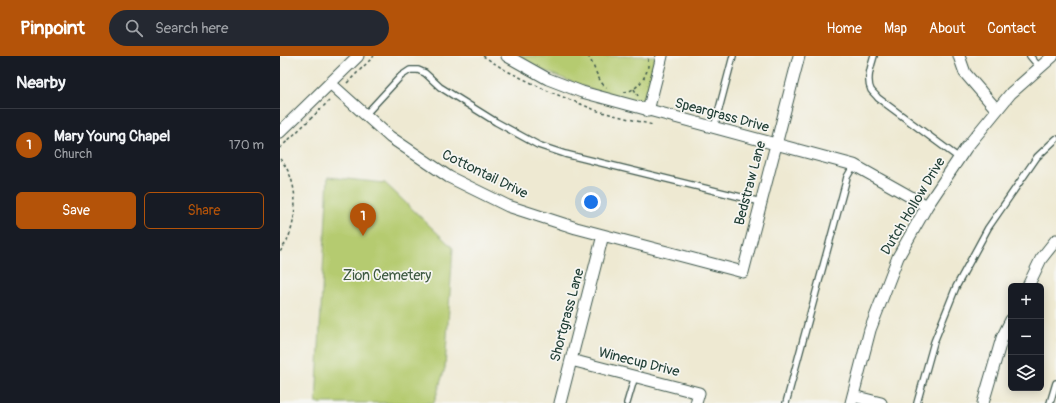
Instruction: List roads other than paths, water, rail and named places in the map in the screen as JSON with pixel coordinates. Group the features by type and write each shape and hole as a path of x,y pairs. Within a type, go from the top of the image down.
{"street":[{"path":"280,132 358,56"},
{"name":"Speargrass Drive","path":"507,56 548,79 582,92 648,111 854,165 927,206"},
{"path":"648,111 662,56"},
{"name":"Bedstraw Lane","path":"743,272 799,56"},
{"path":"959,56 965,73 997,110"},
{"name":"Dutch Hollow Drive","path":"852,400 870,330 898,257 927,206 966,148 1011,93 1053,56"},
{"name":"Cottontail Drive","path":"330,83 390,137 450,177 508,206 603,236 743,272"},
{"name":"Shortgrass Lane","path":"560,403 603,236"},
{"path":"1029,283 1041,259 1056,240"},
{"path":"983,403 1002,338 1008,326"},
{"name":"Winecup Drive","path":"571,360 634,376 697,398"},
{"path":"852,400 881,403"}],"lane":[{"path":"714,128 733,56"},
{"path":"874,56 869,81 872,91 878,98 959,158"},
{"path":"1030,56 1040,68"},
{"path":"365,115 401,76 410,70 418,70 425,73 446,91 496,122 538,145 565,154 761,202"},
{"path":"917,403 934,342 956,287 988,228 1037,157 1056,139"},
{"path":"786,403 847,177 854,165"},
{"path":"627,403 634,376"},
{"path":"1050,403 1056,383"}],"place":[{"name":"Mary Young Chapel","path":"363,236"}],"park label":[{"name":"Zion Cemetery","path":"387,275"}]}
